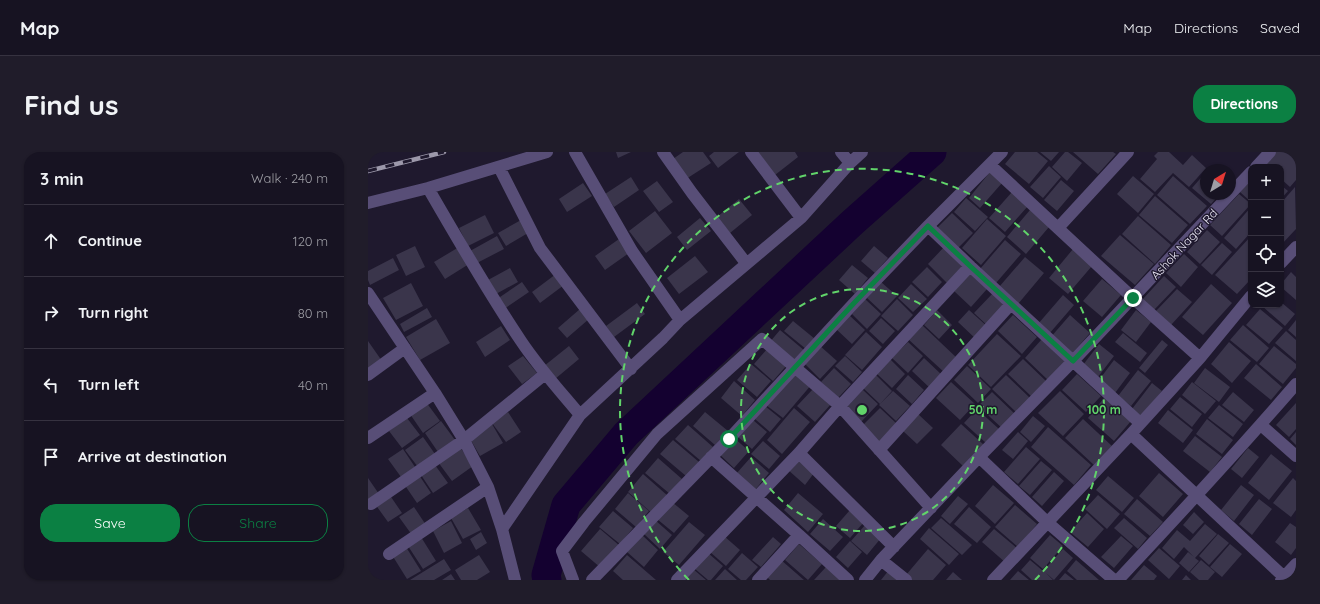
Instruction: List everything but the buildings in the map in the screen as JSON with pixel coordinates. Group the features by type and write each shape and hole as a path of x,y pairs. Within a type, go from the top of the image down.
{"street":[{"path":"368,203 428,188 547,152"},
{"path":"575,152 632,251 680,320"},
{"path":"663,152 692,193 746,263"},
{"path":"751,152 800,218"},
{"path":"841,152 850,163"},
{"path":"502,529 580,415 631,369 680,320 800,218 850,163 862,152"},
{"path":"592,580 711,457 855,302 1002,152"},
{"path":"1058,228 1128,152"},
{"path":"990,165 1200,358"},
{"path":"499,167 540,248 631,369"},
{"name":"Ashok Nagar Rd","path":"865,580 881,560 978,457 1073,361 1248,175"},
{"path":"428,188 476,269 522,342 545,374 580,415"},
{"path":"928,226 1140,423"},
{"path":"1284,260 1296,246"},
{"path":"678,580 799,453 840,406 970,266"},
{"path":"368,293 435,393 464,440 488,487 502,529 515,580"},
{"path":"993,580 1131,434 1200,358 1248,300"},
{"path":"879,450 1011,304"},
{"path":"573,580 562,550 658,434 762,339 840,406 931,508"},
{"path":"368,375 405,348"},
{"path":"371,504 464,440 545,374"},
{"path":"1118,580 1261,425 1296,384"},
{"path":"368,438 435,393"},
{"path":"1261,425 1296,456"},
{"path":"1131,434 1283,578 1296,564"},
{"path":"799,453 894,547"},
{"path":"711,457 848,580"},
{"path":"978,457 1047,522 1114,580"},
{"path":"389,554 488,487"},
{"path":"758,580 799,535"},
{"path":"881,560 906,580"}],"waterway":[{"path":"547,580 546,575 566,505 626,434 853,222 932,152"}],"railway":[{"path":"368,171 444,152"}],"route":[{"path":"729,439 855,302 928,226 1073,361 1133,298"}]}
